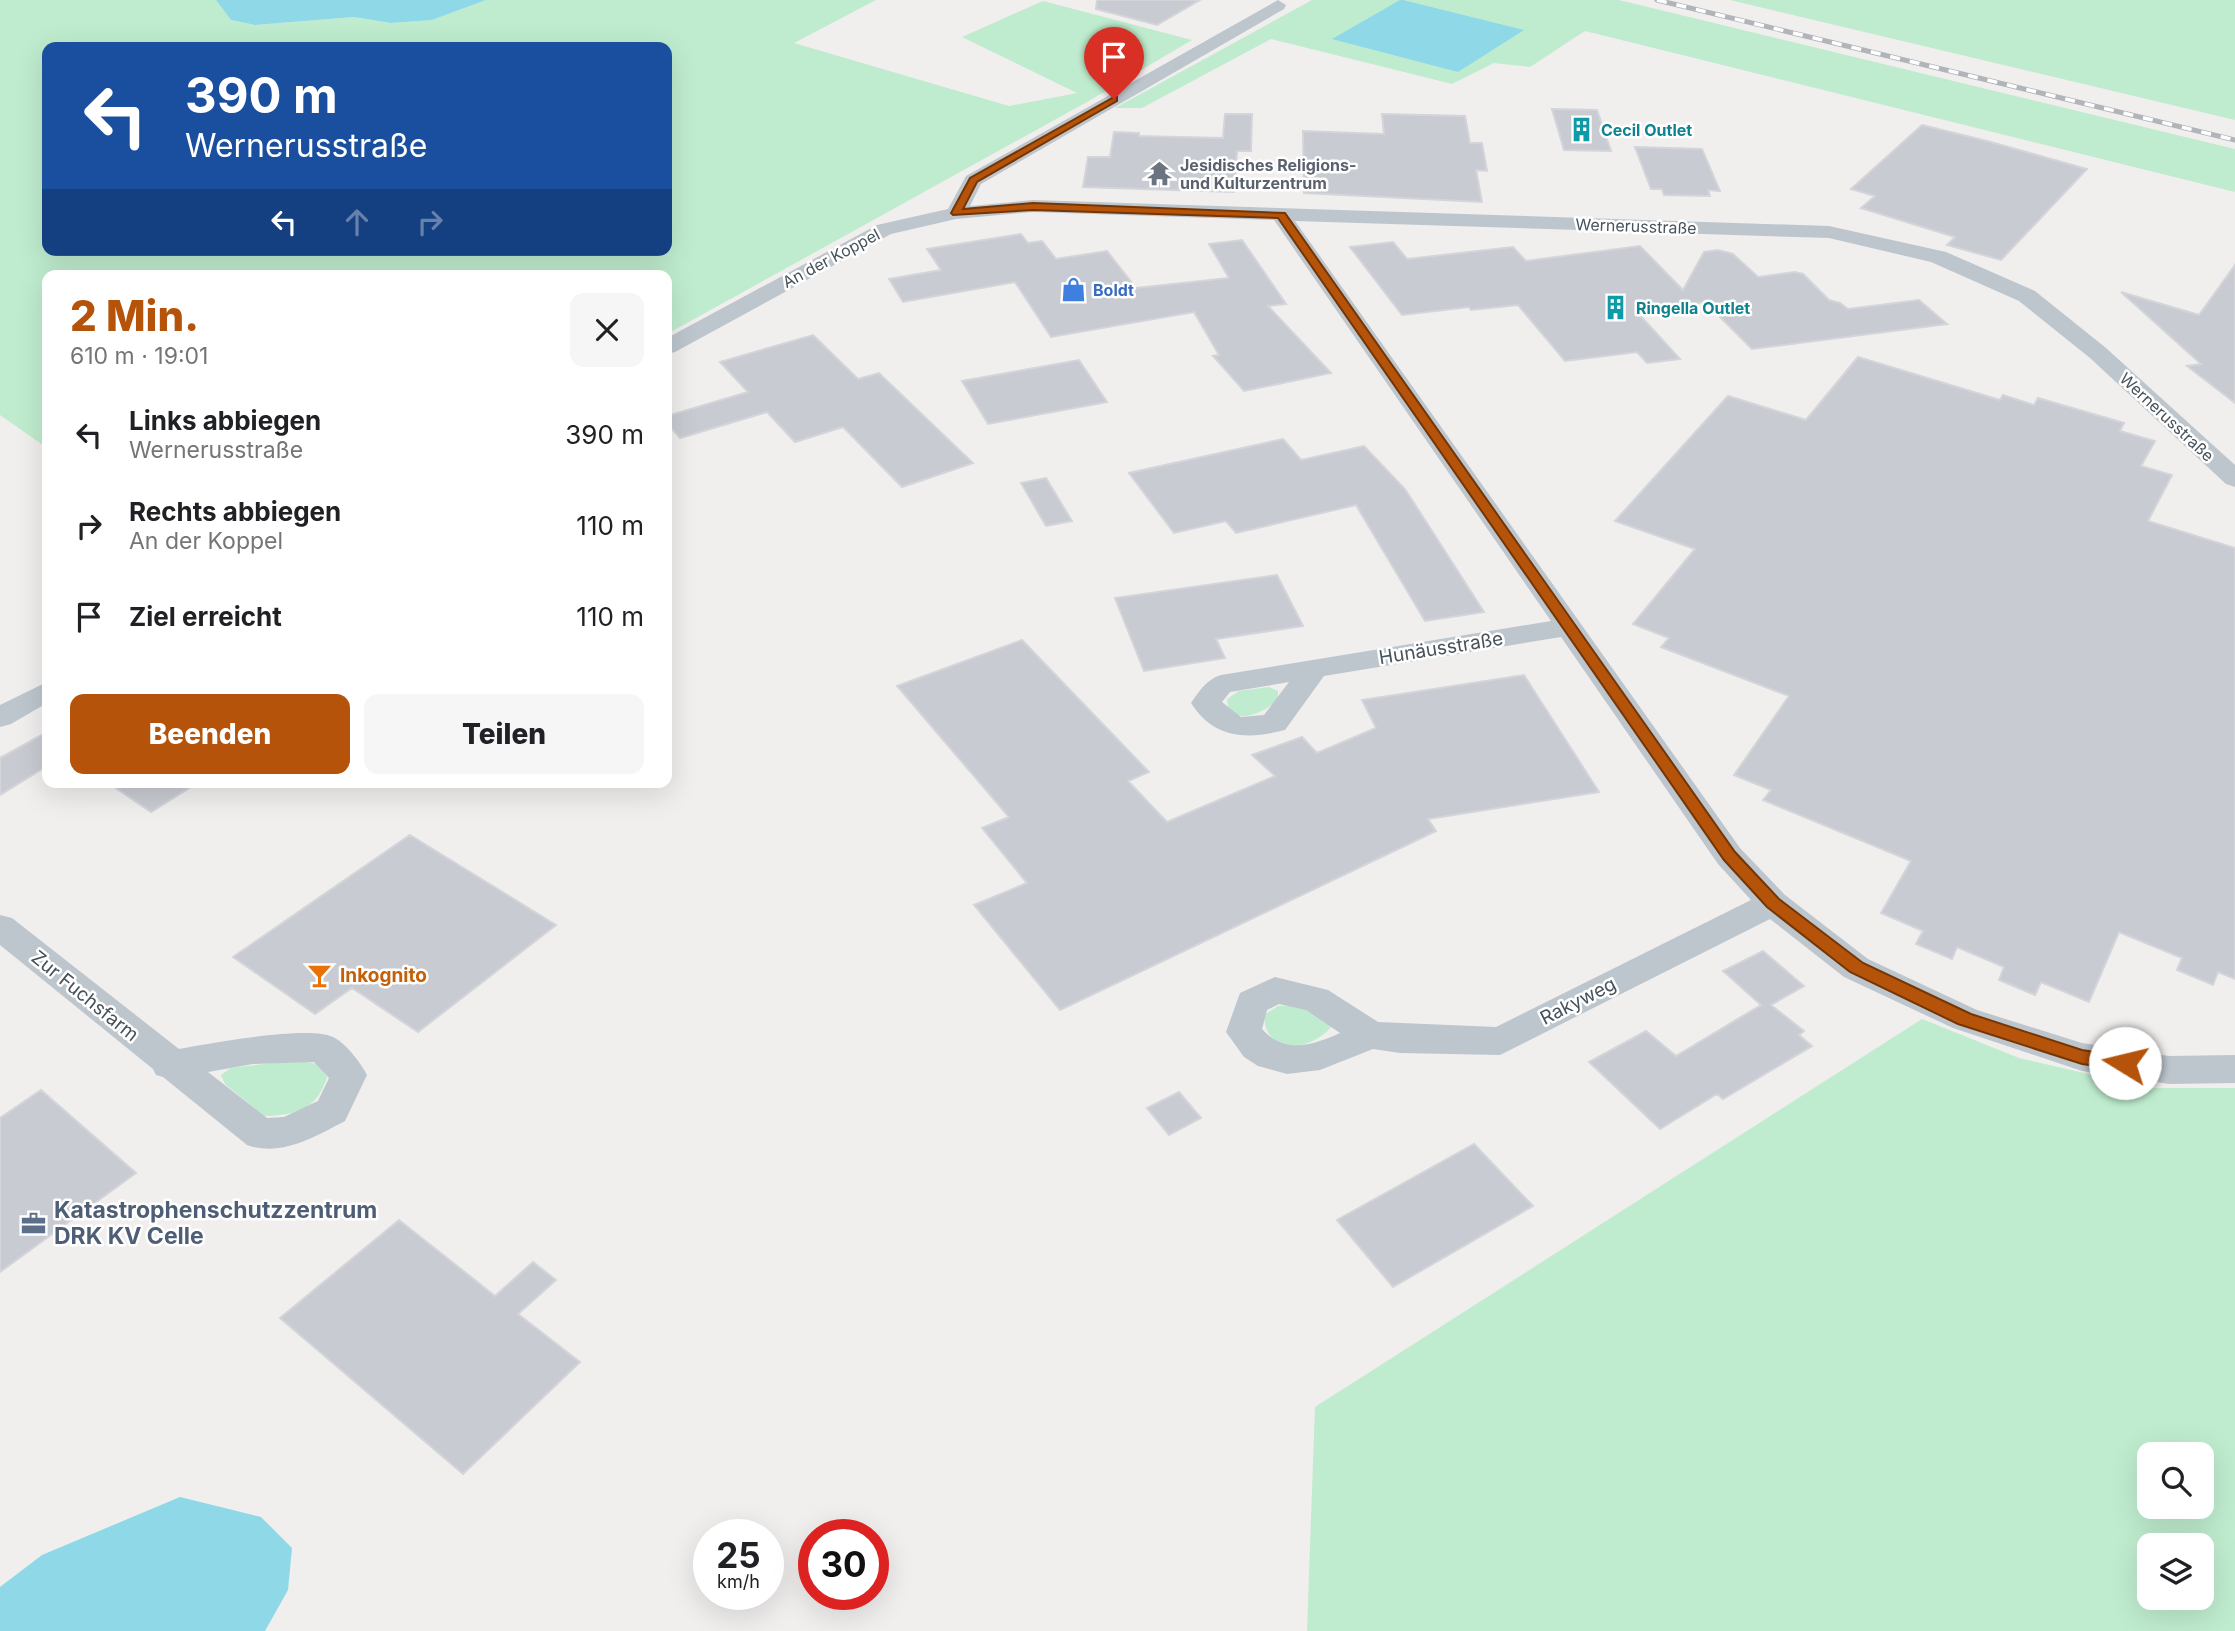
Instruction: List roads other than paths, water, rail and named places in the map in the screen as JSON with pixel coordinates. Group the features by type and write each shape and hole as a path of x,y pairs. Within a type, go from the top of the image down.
{"street":[{"path":"956,213 973,180 1268,3"},
{"name":"Wernerusstraße","path":"956,213 1033,206 1829,232 1938,257 2027,296 2098,353 2235,479"},
{"name":"An der Koppel","path":"672,343 884,229 956,213"},
{"path":"1281,215 1729,856 1773,903 1856,968 1965,1019 2082,1057 2169,1070 2235,1069"},
{"name":"Hunäusstraße","path":"1314,669 1569,627"},
{"path":"0,717 42,694"},
{"name":"Rakyweg","path":"1370,1035 1400,1039 1500,1041 1773,903"},
{"name":"Zur Fuchsfarm","path":"0,927 169,1065"}],"water":[{"path":"216,0 486,0 432,20 391,23 354,17 255,25 231,20"},
{"path":"1400,0 1524,30 1458,72 1332,39"},
{"path":"180,1497 261,1517 292,1548 288,1590 265,1631 0,1631 0,1587 42,1555"}],"railway":[{"path":"1657,0 2235,140"}],"place":[{"name":"Cecil Outlet","path":"1581,130"},
{"name":"Jesidisches Religions- und Kulturzentrum","path":"1160,174"},
{"name":"Boldt","path":"1073,290"},
{"name":"Ringella Outlet","path":"1616,308"},
{"name":"Inkognito","path":"320,975"},
{"name":"Katastrophenschutzzentrum DRK KV Celle","path":"34,1223"}]}
